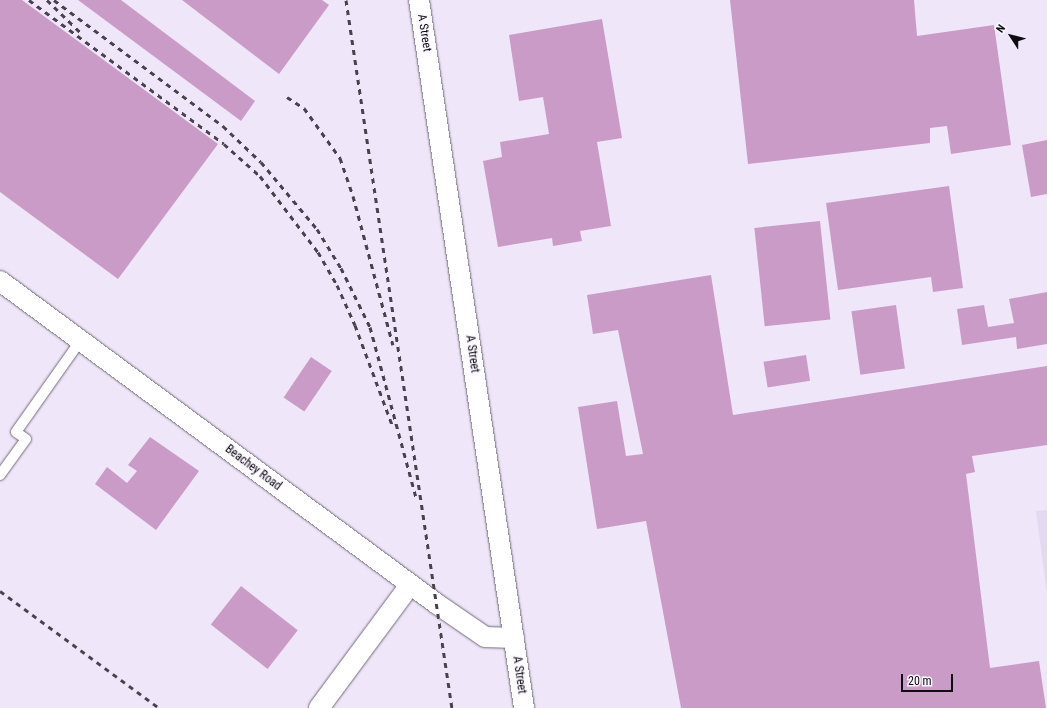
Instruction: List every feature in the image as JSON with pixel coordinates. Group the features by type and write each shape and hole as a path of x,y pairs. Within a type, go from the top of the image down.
{"street":[{"name":"A Street","path":"419,0 524,708"},
{"name":"Beachey Road","path":"0,282 81,340 410,585 485,637 514,638"},
{"path":"319,708 410,585"}],"lane":[{"path":"0,475 26,440 16,432 81,340"}],"shaded area":[{"path":"1047,510 1047,594 1036,511"}],"building":[{"path":"0,0 22,0 218,144 118,279 0,192"},
{"path":"78,0 121,0 255,101 241,121"},
{"path":"182,0 322,0 329,5 279,74"},
{"path":"730,0 914,0 917,36 994,25 1011,145 951,154 947,126 930,128 930,143 748,164"},
{"path":"602,19 622,138 597,142 611,226 580,231 582,241 553,246 552,238 498,247 483,161 502,157 500,142 549,134 543,97 519,101 509,35"},
{"path":"1047,140 1047,194 1031,197 1022,145"},
{"path":"949,186 963,288 933,292 931,277 838,290 826,203"},
{"path":"820,221 830,319 765,326 754,228"},
{"path":"711,275 733,415 1047,366 1047,445 972,456 975,472 966,474 990,668 1039,661 1046,708 681,708 646,521 597,529 578,407 617,401 626,456 643,454 618,330 593,334 587,295"},
{"path":"1047,292 1047,344 1017,349 1016,337 962,345 957,309 984,305 988,327 1014,323 1009,299"},
{"path":"896,305 905,368 860,375 851,311"},
{"path":"806,355 810,381 768,387 764,362"},
{"path":"311,357 332,371 304,412 284,398"},
{"path":"150,437 199,471 156,530 95,484 107,467 127,483 137,471 128,465"},
{"path":"241,586 298,630 268,669 211,625"}],"railway":[{"path":"29,0 224,144 260,176 318,252 337,285 355,325 393,427"},
{"path":"47,0 82,34"},
{"path":"54,0 223,126 261,162 317,229 341,268 370,327 416,497"},
{"path":"346,0 452,708"},
{"path":"287,97 304,108 340,158 353,196 393,345"},
{"path":"0,591 159,708"}]}
